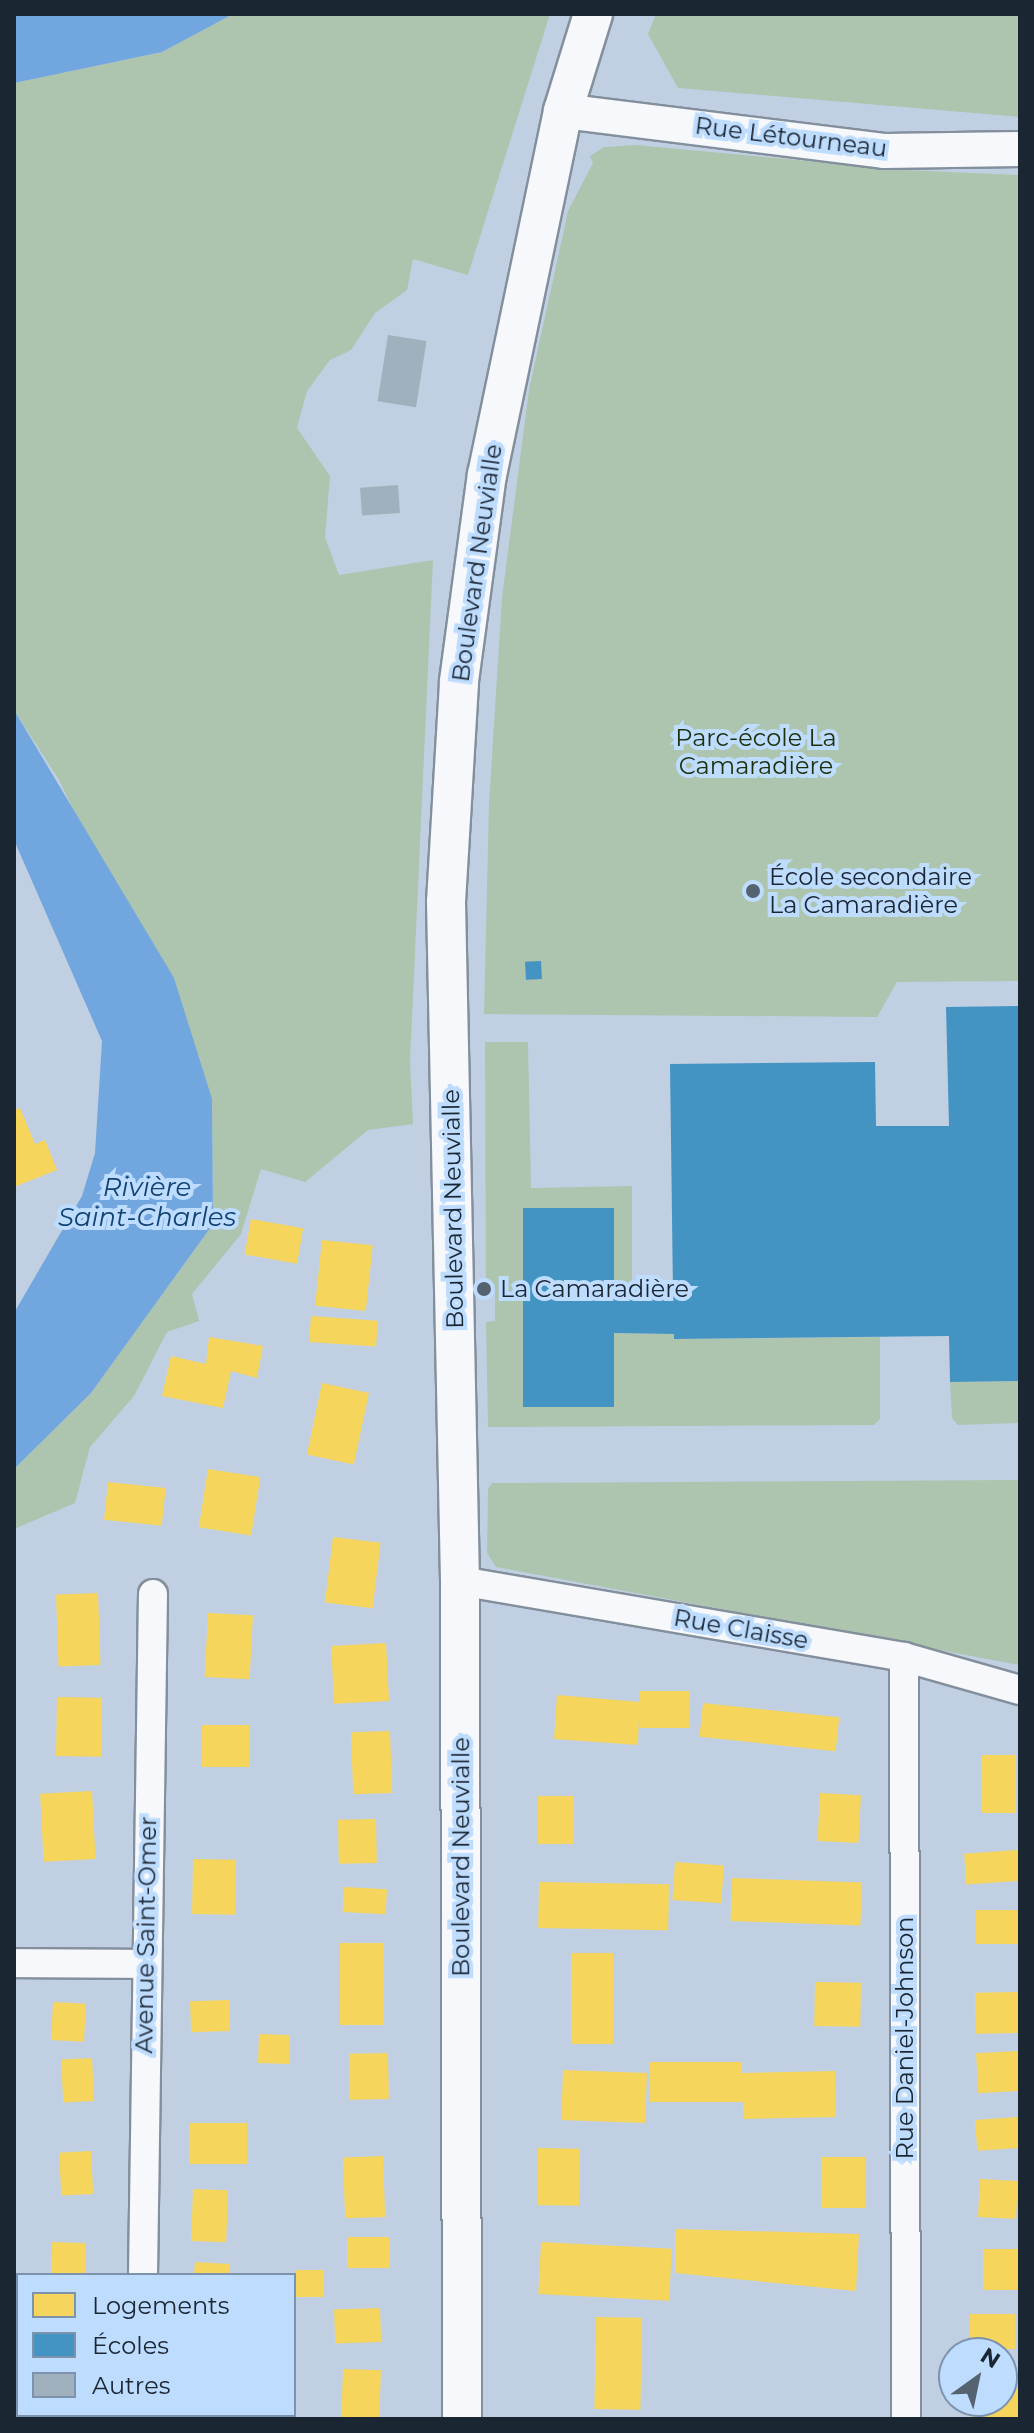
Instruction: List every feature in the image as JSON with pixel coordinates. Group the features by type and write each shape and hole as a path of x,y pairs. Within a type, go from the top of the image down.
{"main road":[{"name":"Boulevard Neuvialle","path":"462,2419 460,1581 446,902 459,681 487,475 563,111 593,14"}],"street":[{"name":"Rue Létourneau","path":"563,111 884,151 1020,149"},
{"name":"Rue Claisse","path":"460,1581 904,1657 1020,1690"},
{"name":"Avenue Saint-Omer","path":"143,2273 145,1964 153,1594"},
{"name":"Rue Daniel-Johnson","path":"904,1657 906,2419"},
{"path":"14,1963 145,1964"}],"green space":[{"path":"233,14 550,14 468,275 413,259 407,290 375,313 351,350 330,360 307,391 297,428 330,476 325,537 339,575 433,560 410,1061 413,1124 368,1130 305,1182 261,1169 241,1234 192,1294 199,1321 167,1332 134,1396 90,1447 75,1503 14,1529 14,1469 91,1393 213,1224 212,1099 59,780 14,710 14,83 162,52"},
{"path":"656,14 1020,14 1020,117 678,88 648,34"},
{"name":"Parc-école La Camaradière","path":"636,145 904,170 1020,175 1020,981 897,982 877,1017 484,1014 489,804 502,598 529,390 568,211 593,163 590,156 604,147"},
{"path":"485,1042 528,1042 531,1188 632,1186 632,1287 673,1287 673,1293 614,1291 614,1333 674,1334 675,1339 880,1337 880,1419 874,1425 488,1427 486,1322 495,1321 495,1289 486,1288"},
{"path":"1020,1381 1020,1423 958,1425 952,1418 950,1382"},
{"path":"1020,1480 1020,1665 496,1567 487,1553 488,1489 492,1483"}],"water":[{"path":"14,14 233,14 162,52 14,83"},
{"name":"Rivière Saint-Charles","path":"14,710 174,978 212,1099 213,1224 91,1393 14,1469 14,1313 82,1196 95,1153 102,1041 14,840"}],"building: Logements":[{"path":"20,1108 35,1144 45,1140 57,1170 14,1187 14,1110"},
{"path":"251,1219 303,1228 297,1264 245,1254"},
{"path":"322,1240 373,1245 366,1311 315,1306"},
{"path":"311,1316 378,1321 376,1347 309,1342"},
{"path":"209,1337 263,1346 257,1378 231,1371 223,1408 162,1396 171,1356 206,1364"},
{"path":"322,1383 369,1393 354,1464 307,1454"},
{"path":"208,1469 260,1477 251,1536 199,1527"},
{"path":"108,1482 166,1488 162,1526 104,1520"},
{"path":"333,1537 381,1543 373,1608 325,1603"},
{"path":"98,1593 101,1665 59,1666 56,1594"},
{"path":"208,1613 253,1615 250,1679 205,1677"},
{"path":"386,1643 389,1701 334,1704 331,1646"},
{"path":"640,1691 690,1691 690,1728 640,1728 639,1718 638,1745 554,1739 557,1695 640,1702"},
{"path":"57,1697 102,1698 101,1757 56,1756"},
{"path":"703,1703 839,1717 836,1751 699,1737"},
{"path":"202,1725 249,1725 249,1767 202,1767"},
{"path":"390,1731 392,1793 353,1794 351,1732"},
{"path":"981,1755 1016,1755 1016,1813 981,1813"},
{"path":"92,1791 96,1859 44,1862 40,1794"},
{"path":"820,1793 861,1795 858,1843 817,1841"},
{"path":"538,1796 574,1796 574,1844 538,1844"},
{"path":"376,1819 377,1863 339,1864 338,1820"},
{"path":"1017,1850 1019,1881 966,1885 964,1854"},
{"path":"193,1859 236,1860 235,1915 192,1914"},
{"path":"675,1862 724,1865 721,1903 672,1900"},
{"path":"732,1878 862,1883 860,1926 730,1921"},
{"path":"539,1882 669,1884 668,1930 538,1928"},
{"path":"344,1887 387,1889 386,1914 343,1912"},
{"path":"976,1910 1017,1910 1017,1944 976,1944"},
{"path":"340,1943 384,1943 384,2025 340,2025"},
{"path":"571,1953 613,1953 613,2044 571,2044"},
{"path":"815,1982 861,1983 860,2027 814,2026"},
{"path":"1019,1992 1020,2033 976,2034 975,1993"},
{"path":"229,2000 230,2031 191,2032 190,2001"},
{"path":"53,2002 86,2004 84,2042 51,2040"},
{"path":"259,2034 290,2035 289,2064 258,2063"},
{"path":"1018,2051 1020,2091 978,2093 976,2053"},
{"path":"388,2053 389,2099 350,2100 349,2054"},
{"path":"92,2058 94,2101 63,2103 61,2060"},
{"path":"649,2062 742,2062 742,2073 835,2071 836,2117 744,2119 743,2102 650,2102"},
{"path":"563,2070 647,2073 645,2123 561,2120"},
{"path":"1017,2117 1019,2148 977,2151 975,2120"},
{"path":"189,2123 247,2123 247,2164 189,2164"},
{"path":"538,2148 580,2149 579,2206 537,2205"},
{"path":"91,2151 93,2194 61,2196 59,2153"},
{"path":"383,2156 385,2217 345,2218 343,2157"},
{"path":"821,2157 865,2157 865,2208 821,2208"},
{"path":"980,2179 1018,2181 1016,2219 978,2217"},
{"path":"193,2189 228,2190 226,2242 191,2241"},
{"path":"675,2229 859,2234 856,2291 675,2273"},
{"path":"347,2237 390,2237 390,2268 347,2268"},
{"path":"52,2242 86,2243 85,2273 51,2273"},
{"path":"541,2242 672,2249 669,2301 538,2294"},
{"path":"983,2249 1018,2249 1018,2290 983,2290"},
{"path":"195,2262 230,2264 229,2273 194,2273"},
{"path":"295,2270 324,2270 324,2297 296,2297"},
{"path":"380,2308 381,2342 335,2344 334,2310"},
{"path":"970,2314 1015,2314 1015,2337 970,2337"},
{"path":"596,2317 642,2318 640,2410 594,2409"},
{"path":"343,2369 381,2370 379,2418 341,2417"},
{"path":"1020,2389 1019,2419 971,2419 1018,2417"}],"building: Écoles":[{"path":"541,961 542,979 526,980 525,962"},
{"path":"1020,1006 1020,1381 950,1382 949,1336 674,1339 674,1334 614,1333 614,1407 523,1407 523,1208 614,1208 614,1291 673,1293 670,1064 875,1062 876,1126 949,1126 946,1007"}],"building: Autres":[{"path":"388,335 427,341 416,407 378,401"},
{"path":"398,485 400,513 362,516 360,488"}],"place":[{"name":"École secondaire La Camaradière","path":"753,891"},
{"name":"La Camaradière","path":"484,1289"}]}
